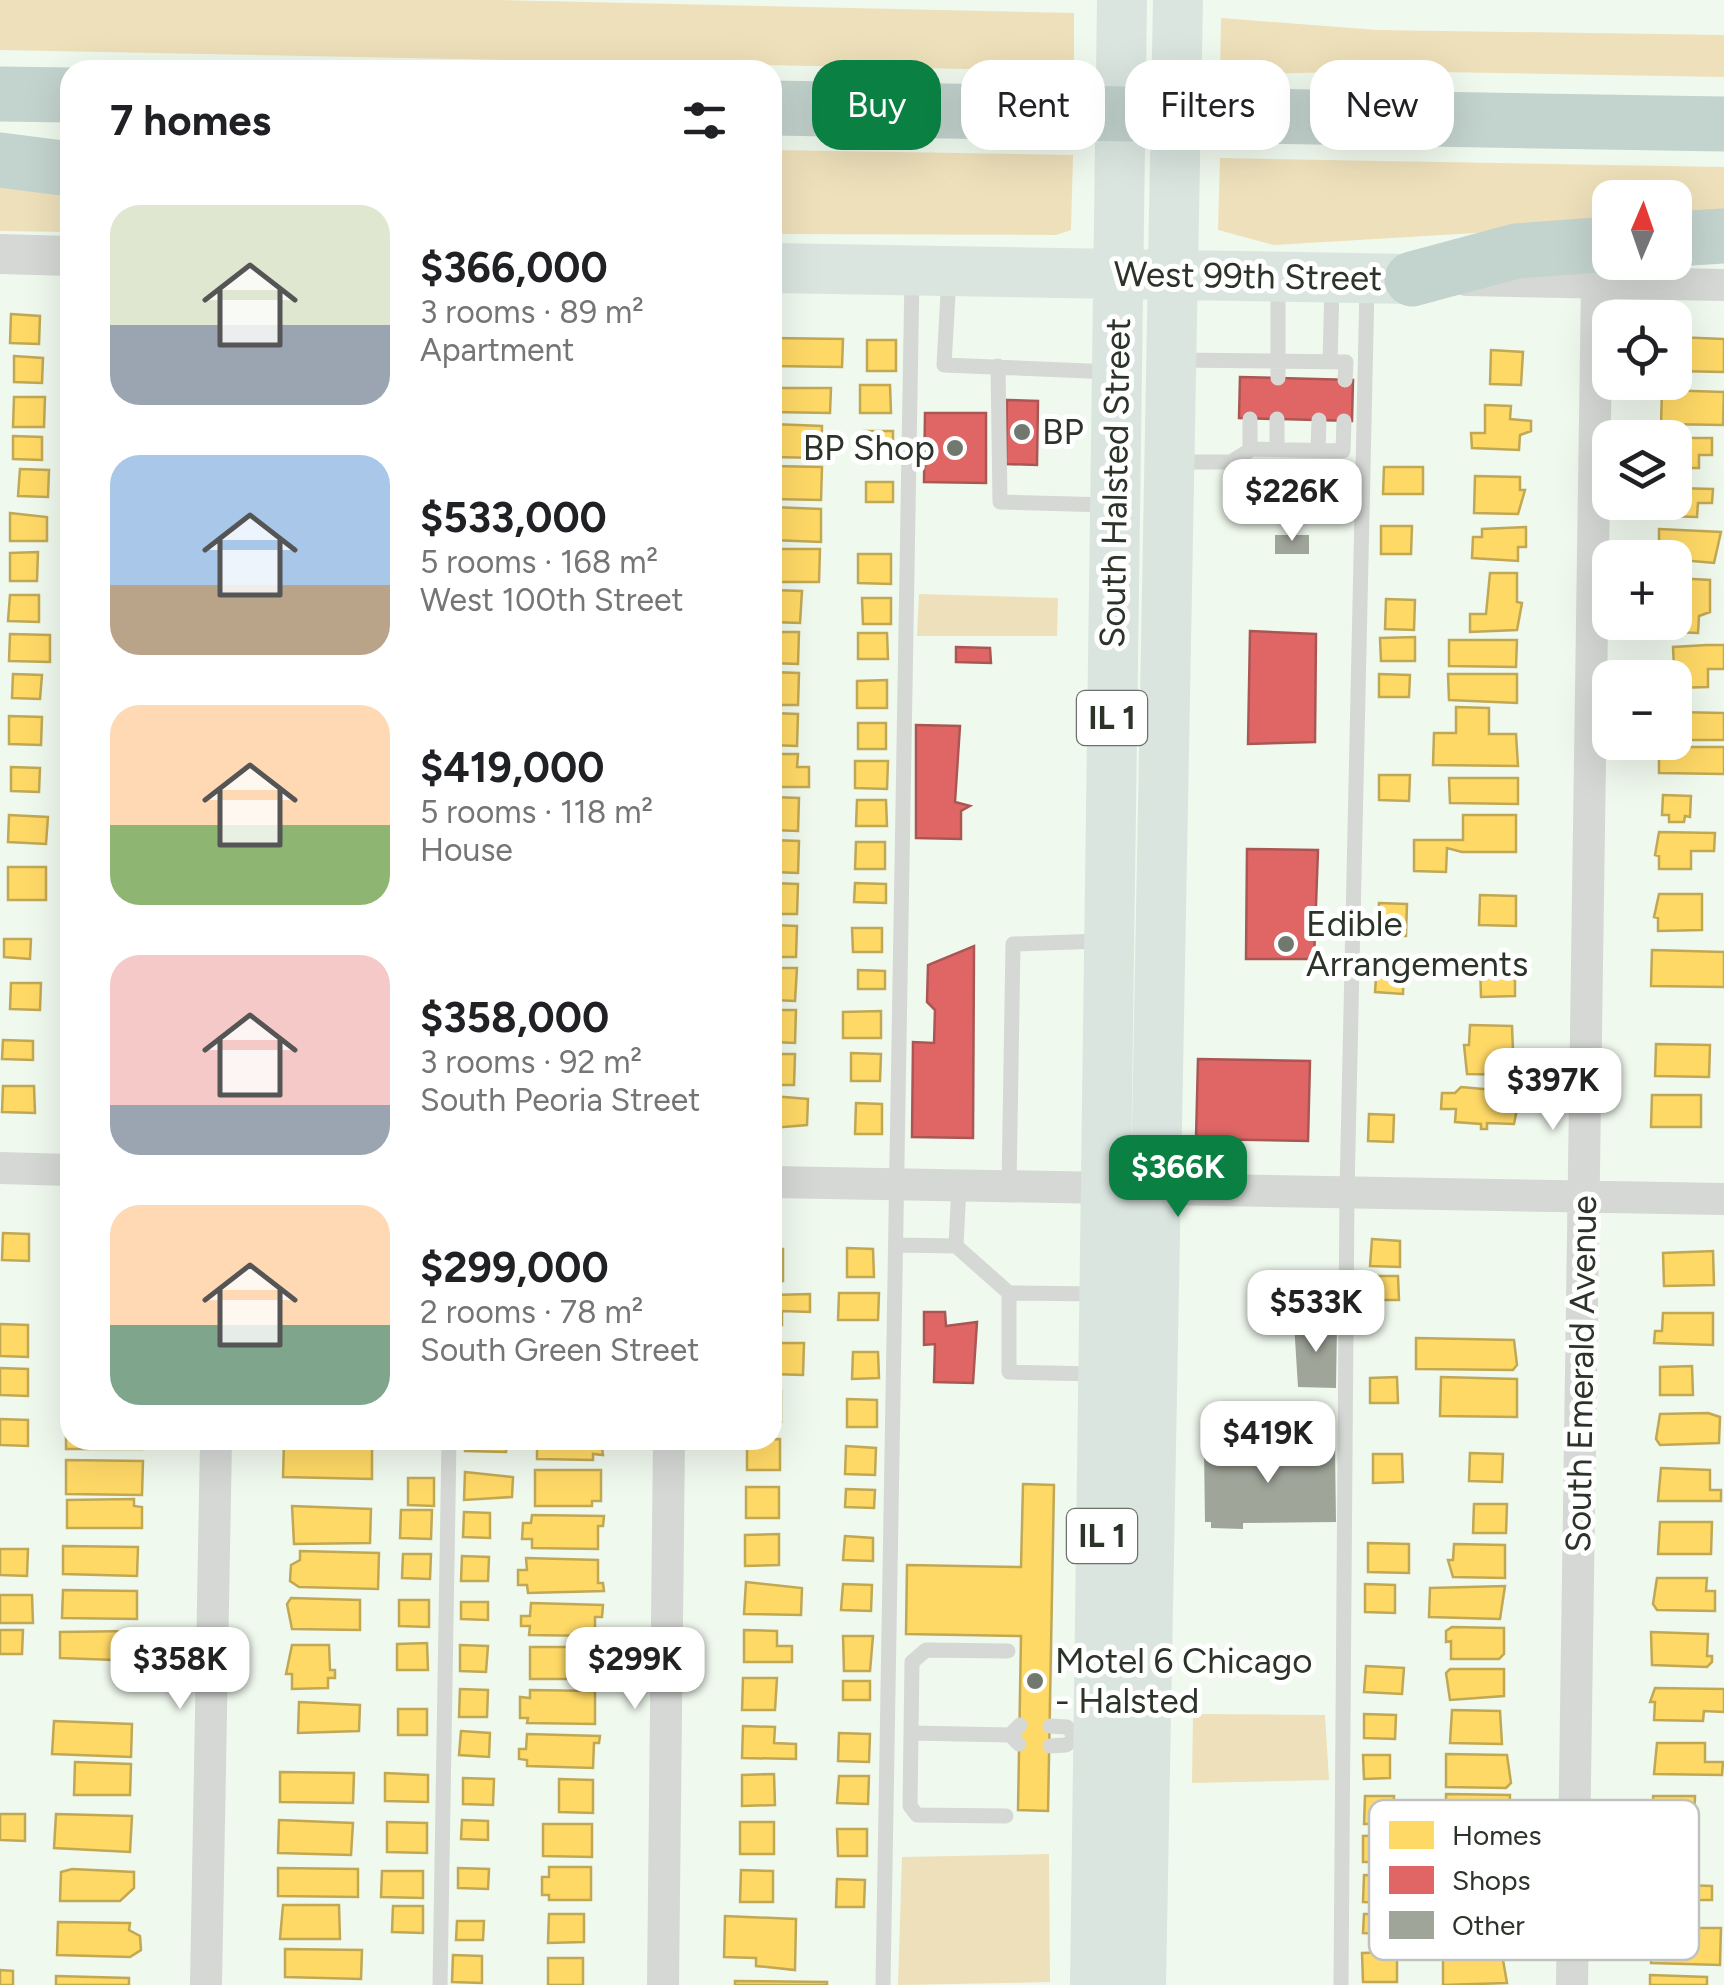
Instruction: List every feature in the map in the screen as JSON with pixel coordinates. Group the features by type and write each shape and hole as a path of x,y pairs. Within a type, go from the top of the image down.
{"highway":[{"path":"0,94 60,95"},
{"path":"782,108 1724,124"},
{"path":"0,160 60,169"},
{"path":"1692,238 1724,236"},
{"path":"1370,278 1516,251 1592,261"}],"main road":[{"name":"South Halsted Street","path":"1122,0 1111,941 1130,1188 1141,1985"},
{"name":"South Halsted Street","path":"1095,1985 1088,1738 1106,1294 1130,1188 1171,462 1178,0"},
{"name":"West 99th Street","path":"782,268 1370,278"}],"street":[{"path":"0,254 60,256"},
{"path":"1692,279 1724,285"},
{"name":"South Emerald Avenue","path":"1575,1800 1603,280"},
{"path":"0,1168 60,1170"},
{"path":"782,1182 1724,1199"},
{"path":"206,1985 216,1450"},
{"path":"663,1985 669,1450"},
{"name":"South Emerald Avenue","path":"1572,1960 1572,1985"}],"lane":[{"path":"931,271 944,365 1116,372"},
{"path":"883,1985 897,1184 931,271"},
{"path":"1278,276 1278,370"},
{"path":"1323,368 1370,278"},
{"path":"1341,1985 1347,1192 1370,278"},
{"path":"1173,360 1278,370 1323,368 1346,362 1346,380"},
{"path":"998,366 1000,502 1114,505"},
{"path":"1250,418 1250,450"},
{"path":"1277,419 1277,450"},
{"path":"1318,450 1319,420"},
{"path":"1171,462 1231,462 1250,450 1343,451 1344,421"},
{"path":"1010,1186 1014,944 1111,941"},
{"path":"956,1246 958,1186"},
{"path":"897,1245 956,1246 1009,1293 1106,1294"},
{"path":"1009,1293 1009,1372 1104,1374"},
{"path":"440,1985 449,1450"},
{"path":"1006,1816 918,1815 910,1806 910,1733 912,1662 926,1650 1008,1651"},
{"path":"1050,1726 1067,1727 1088,1738"},
{"path":"910,1733 1016,1735"},
{"path":"1050,1746 1088,1738"}],"shaded area":[{"path":"0,0 495,0 1074,13 1074,60 961,60 961,69 941,68 941,60 812,60 812,66 782,65 782,60 511,60 0,50"},
{"path":"1221,18 1377,30 1724,35 1724,77 1454,72 1454,60 1310,60 1310,73 1290,73 1290,60 1220,60"},
{"path":"782,150 1073,155 1071,230 1056,235 782,234"},
{"path":"1220,158 1724,167 1724,218 1692,220 1692,180 1592,180 1592,226 1274,245 1218,230"},
{"path":"0,176 60,184 60,232 0,231"},
{"path":"919,594 1058,598 1057,636 917,636"},
{"path":"1193,1714 1325,1715 1329,1780 1192,1783"},
{"path":"1049,1854 1050,1982 898,1985 902,1857"}],"building: Homes":[{"path":"11,314 40,316 39,344 10,343"},
{"path":"782,338 843,339 842,367 782,366"},
{"path":"1692,338 1724,339 1724,372 1692,371"},
{"path":"867,340 896,340 896,371 867,371"},
{"path":"1491,350 1523,352 1521,385 1490,384"},
{"path":"14,356 43,358 42,383 14,382"},
{"path":"860,385 890,385 891,413 860,413"},
{"path":"782,388 831,388 830,413 782,412"},
{"path":"1692,391 1724,392 1723,425 1661,420 1662,400 1692,400"},
{"path":"14,397 45,397 44,427 13,427"},
{"path":"1485,405 1511,406 1510,419 1531,421 1531,431 1520,435 1519,450 1472,448 1471,433 1485,433"},
{"path":"782,424 822,426 821,458 782,457"},
{"path":"864,431 893,431 893,460 864,460"},
{"path":"13,436 42,437 42,460 13,459"},
{"path":"1692,438 1712,438 1712,455 1699,455 1699,468 1692,468"},
{"path":"782,466 822,467 821,500 782,499"},
{"path":"1384,467 1423,467 1423,494 1383,494"},
{"path":"20,469 49,470 48,497 18,496"},
{"path":"1475,476 1520,477 1520,490 1525,490 1518,514 1474,513"},
{"path":"866,482 893,482 893,502 866,502"},
{"path":"1692,488 1713,489 1712,503 1698,503 1697,517 1692,517"},
{"path":"782,507 821,509 821,542 782,540"},
{"path":"10,513 47,517 47,541 10,541"},
{"path":"1381,526 1412,526 1411,554 1381,554"},
{"path":"1526,527 1526,547 1518,547 1518,561 1472,558 1473,537 1482,537 1482,529"},
{"path":"1659,529 1721,532 1714,563 1692,561 1692,540 1659,540"},
{"path":"782,549 820,549 819,582 782,582"},
{"path":"38,552 37,581 10,581 10,553"},
{"path":"858,554 891,554 891,584 858,583"},
{"path":"1490,573 1517,573 1517,602 1522,603 1517,630 1470,632 1470,614 1486,614"},
{"path":"1692,579 1710,580 1710,612 1699,616 1698,633 1692,633"},
{"path":"782,590 802,591 800,623 782,622"},
{"path":"10,595 39,595 39,622 8,621"},
{"path":"862,598 891,598 891,624 863,624"},
{"path":"1386,599 1415,600 1414,630 1385,629"},
{"path":"782,632 799,632 798,664 782,663"},
{"path":"858,633 887,633 888,659 858,659"},
{"path":"10,634 50,635 50,662 9,661"},
{"path":"1415,637 1415,661 1381,661 1380,638"},
{"path":"1449,640 1517,640 1516,667 1449,666"},
{"path":"1724,645 1724,669 1708,669 1708,687 1692,687 1692,660 1674,660 1673,647"},
{"path":"782,672 799,673 798,705 782,705"},
{"path":"13,674 42,675 40,699 12,698"},
{"path":"1379,674 1410,675 1409,697 1379,697"},
{"path":"1448,674 1517,674 1517,703 1449,700"},
{"path":"887,680 887,708 857,708 857,681"},
{"path":"1456,707 1489,708 1489,734 1516,734 1518,766 1433,765 1434,733 1456,733"},
{"path":"1692,712 1724,713 1724,740 1692,740"},
{"path":"782,713 798,714 797,746 782,745"},
{"path":"9,716 42,717 41,745 9,744"},
{"path":"858,723 886,723 886,749 858,749"},
{"path":"1692,747 1724,747 1724,774 1659,773 1659,760 1692,760"},
{"path":"782,754 798,754 797,767 809,767 809,787 782,787"},
{"path":"855,761 888,761 887,789 855,788"},
{"path":"11,767 40,768 39,792 11,791"},
{"path":"1379,775 1410,775 1409,801 1379,800"},
{"path":"1449,778 1518,778 1518,804 1450,803"},
{"path":"1663,795 1691,796 1690,817 1685,816 1684,822 1669,822 1669,815 1662,815"},
{"path":"782,797 799,798 798,831 782,830"},
{"path":"857,800 886,800 887,826 856,826"},
{"path":"9,815 48,817 46,844 8,842"},
{"path":"1463,815 1516,815 1516,852 1462,852 1447,848 1446,872 1414,871 1414,840 1463,840"},
{"path":"1659,832 1715,833 1714,851 1691,851 1691,869 1659,869 1659,856 1655,855"},
{"path":"782,840 799,841 798,873 782,872"},
{"path":"856,842 885,842 885,869 855,869"},
{"path":"8,867 46,867 46,900 8,900"},
{"path":"782,883 798,884 797,914 782,914"},
{"path":"855,883 886,884 886,903 854,902"},
{"path":"1659,894 1702,894 1702,930 1658,931 1658,918 1654,917"},
{"path":"1480,895 1516,896 1516,926 1479,925"},
{"path":"1379,903 1407,904 1406,936 1377,935"},
{"path":"782,925 797,926 796,957 782,957"},
{"path":"852,928 882,928 882,952 853,952"},
{"path":"4,939 31,939 30,959 4,957"},
{"path":"1652,950 1724,952 1724,987 1651,986"},
{"path":"1377,963 1404,964 1403,994 1375,992"},
{"path":"1480,963 1515,963 1515,996 1481,997"},
{"path":"782,968 797,968 795,1001 782,1000"},
{"path":"858,970 885,971 885,989 858,989"},
{"path":"11,983 41,983 40,1010 10,1009"},
{"path":"782,1010 796,1010 795,1043 782,1042"},
{"path":"881,1011 881,1038 843,1038 843,1012"},
{"path":"1470,1025 1512,1026 1514,1075 1467,1074 1464,1045 1469,1045"},
{"path":"3,1040 33,1041 33,1060 2,1059"},
{"path":"1656,1044 1710,1045 1709,1077 1655,1076"},
{"path":"851,1053 881,1054 880,1081 851,1081"},
{"path":"782,1054 795,1054 794,1085 782,1085"},
{"path":"3,1086 34,1086 35,1113 2,1112"},
{"path":"1461,1087 1516,1092 1515,1099 1519,1099 1514,1124 1487,1123 1487,1129 1481,1129 1481,1124 1455,1122 1456,1109 1441,1109 1442,1093 1455,1093"},
{"path":"1652,1095 1701,1095 1701,1127 1651,1127"},
{"path":"782,1097 808,1099 807,1125 782,1127"},
{"path":"856,1103 882,1104 882,1134 855,1134"},
{"path":"1369,1114 1394,1115 1393,1142 1368,1141"},
{"path":"3,1233 29,1234 29,1261 2,1260"},
{"path":"1372,1239 1400,1241 1400,1267 1370,1266"},
{"path":"847,1248 873,1249 874,1277 847,1277"},
{"path":"1713,1251 1714,1285 1664,1286 1663,1253"},
{"path":"1370,1276 1398,1276 1399,1300 1370,1300"},
{"path":"839,1293 879,1293 878,1320 838,1320"},
{"path":"810,1294 810,1312 782,1311 782,1295"},
{"path":"1663,1313 1713,1313 1713,1345 1654,1343 1655,1331 1662,1331"},
{"path":"0,1324 28,1325 28,1357 0,1356"},
{"path":"1416,1338 1514,1340 1517,1365 1513,1370 1416,1369"},
{"path":"782,1343 804,1343 803,1375 782,1374"},
{"path":"853,1352 878,1352 879,1378 852,1379"},
{"path":"1692,1366 1693,1395 1660,1395 1660,1367"},
{"path":"0,1368 28,1369 28,1396 0,1395"},
{"path":"1397,1377 1398,1403 1370,1403 1370,1378"},
{"path":"1441,1377 1517,1379 1517,1417 1440,1416"},
{"path":"847,1399 877,1400 877,1427 847,1427"},
{"path":"1708,1413 1720,1417 1719,1443 1660,1445 1656,1439 1660,1414"},
{"path":"0,1419 28,1420 28,1446 0,1445"},
{"path":"846,1446 876,1448 875,1475 845,1474"},
{"path":"284,1450 372,1450 372,1479 283,1477"},
{"path":"537,1450 602,1450 603,1455 593,1454 593,1460 537,1459"},
{"path":"747,1450 780,1450 780,1470 747,1470"},
{"path":"1470,1453 1503,1454 1502,1482 1469,1481"},
{"path":"1373,1454 1402,1454 1403,1482 1373,1483"},
{"path":"66,1460 143,1461 142,1495 66,1494"},
{"path":"1661,1468 1710,1470 1710,1490 1721,1490 1721,1501 1658,1501"},
{"path":"535,1470 601,1470 601,1501 592,1501 592,1506 535,1506"},
{"path":"465,1472 513,1477 512,1497 464,1500"},
{"path":"408,1478 434,1478 434,1506 408,1505"},
{"name":"Motel 6 Chicago - Halsted","path":"1023,1484 1054,1485 1048,1811 1018,1810 1021,1636 906,1634 907,1565 1021,1567"},
{"path":"746,1487 779,1487 779,1518 746,1518"},
{"path":"846,1489 875,1490 874,1508 845,1507"},
{"path":"134,1499 134,1506 142,1507 142,1528 67,1528 67,1500"},
{"path":"1474,1504 1507,1504 1506,1533 1473,1533"},
{"path":"292,1506 371,1509 370,1543 294,1544"},
{"path":"401,1510 432,1510 431,1539 400,1538"},
{"path":"464,1512 490,1513 490,1538 463,1537"},
{"path":"532,1515 604,1516 603,1526 598,1526 598,1549 532,1548 532,1539 522,1539 523,1523 531,1523"},
{"path":"1660,1522 1712,1522 1711,1554 1658,1554"},
{"path":"779,1534 779,1565 745,1566 745,1535"},
{"path":"845,1536 873,1538 873,1561 843,1560"},
{"path":"1368,1543 1409,1544 1409,1573 1368,1572"},
{"path":"1454,1544 1505,1545 1505,1578 1453,1577 1448,1560 1453,1560"},
{"path":"63,1546 138,1547 137,1576 63,1574"},
{"path":"0,1549 28,1549 27,1576 0,1575"},
{"path":"300,1551 379,1553 378,1589 299,1587 290,1581 291,1565 300,1560"},
{"path":"403,1554 431,1554 430,1579 402,1578"},
{"path":"462,1556 489,1557 488,1581 461,1581"},
{"path":"526,1558 598,1560 598,1583 603,1583 604,1591 528,1593 527,1585 518,1585 518,1570 527,1570"},
{"path":"1657,1578 1707,1578 1706,1591 1715,1591 1715,1611 1657,1610 1653,1604"},
{"path":"746,1582 802,1588 801,1615 744,1614"},
{"path":"843,1584 872,1585 871,1611 841,1610"},
{"path":"1365,1584 1395,1585 1395,1613 1365,1612"},
{"path":"1505,1586 1500,1619 1429,1617 1430,1588"},
{"path":"63,1590 137,1591 137,1619 62,1618"},
{"path":"0,1595 32,1595 33,1623 0,1623"},
{"path":"291,1598 360,1600 360,1630 292,1629 287,1604"},
{"path":"399,1600 429,1600 429,1627 399,1626"},
{"path":"461,1602 488,1602 488,1620 461,1619"},
{"path":"531,1603 603,1605 602,1617 595,1617 595,1636 529,1635 530,1626 521,1626 521,1616 530,1616"},
{"path":"1452,1627 1504,1628 1504,1654 1499,1659 1451,1659 1451,1641 1446,1642 1446,1631"},
{"path":"0,1630 23,1630 22,1654 0,1654"},
{"path":"744,1630 777,1631 777,1646 792,1646 792,1662 744,1662"},
{"path":"133,1631 144,1635 143,1661 60,1658 60,1632"},
{"path":"1651,1632 1708,1634 1707,1656 1712,1656 1712,1662 1707,1667 1652,1665"},
{"path":"843,1636 873,1636 870,1671 844,1671"},
{"path":"427,1643 428,1670 397,1670 397,1644"},
{"path":"292,1645 329,1645 330,1670 335,1670 335,1678 328,1678 328,1688 292,1689 292,1674 286,1674"},
{"path":"460,1645 488,1646 486,1672 460,1671"},
{"path":"530,1647 597,1647 597,1679 530,1679"},
{"path":"1366,1666 1404,1668 1402,1694 1364,1692"},
{"path":"1450,1669 1504,1669 1504,1696 1450,1700 1446,1673"},
{"path":"743,1678 777,1678 775,1710 742,1710"},
{"path":"843,1681 870,1681 870,1700 843,1700"},
{"path":"1655,1688 1724,1689 1724,1712 1704,1711 1703,1721 1654,1720 1655,1702 1650,1702"},
{"path":"460,1689 488,1690 487,1717 459,1717"},
{"path":"530,1690 595,1691 595,1724 527,1723 528,1718 520,1718 520,1697 530,1698"},
{"path":"299,1702 360,1705 359,1731 298,1733"},
{"path":"398,1709 427,1709 427,1735 398,1735"},
{"path":"1452,1710 1500,1711 1502,1744 1450,1743"},
{"path":"1364,1714 1396,1715 1395,1739 1364,1738"},
{"path":"54,1721 132,1724 131,1757 52,1754"},
{"path":"743,1726 775,1727 774,1743 796,1744 796,1759 742,1758"},
{"path":"461,1731 490,1733 489,1757 459,1755"},
{"path":"839,1733 870,1734 869,1762 838,1761"},
{"path":"527,1734 600,1736 599,1743 594,1743 593,1768 527,1766 527,1760 519,1759 519,1749 526,1749"},
{"path":"1657,1743 1705,1743 1705,1762 1723,1762 1722,1775 1654,1774"},
{"path":"1446,1754 1507,1755 1511,1783 1506,1788 1446,1787"},
{"path":"1363,1755 1390,1755 1390,1778 1364,1779"},
{"path":"75,1762 131,1764 130,1795 74,1795"},
{"path":"280,1772 354,1773 353,1803 280,1802"},
{"path":"385,1773 428,1775 428,1802 385,1801"},
{"path":"774,1774 775,1805 742,1806 742,1775"},
{"path":"839,1776 869,1776 868,1804 837,1803"},
{"path":"463,1778 494,1779 493,1805 463,1804"},
{"path":"559,1779 593,1780 593,1813 559,1812"},
{"path":"1446,1794 1510,1795 1510,1800 1446,1800"},
{"path":"1365,1796 1394,1796 1394,1800 1369,1800 1369,1824 1364,1824"},
{"path":"1653,1796 1695,1796 1695,1800 1653,1800"},
{"path":"0,1814 25,1814 25,1841 0,1840"},
{"path":"56,1814 132,1816 130,1852 54,1848"},
{"path":"279,1820 353,1823 351,1855 278,1853"},
{"path":"462,1820 488,1821 488,1840 461,1839"},
{"path":"387,1822 427,1823 427,1853 387,1852"},
{"path":"740,1822 774,1822 774,1854 740,1854"},
{"path":"543,1824 592,1824 592,1857 543,1856"},
{"path":"837,1829 867,1829 867,1856 838,1856"},
{"path":"1363,1836 1369,1836 1369,1862 1363,1862"},
{"path":"549,1867 591,1867 591,1900 549,1900 549,1895 542,1895 542,1877 549,1877"},
{"path":"278,1868 358,1869 358,1897 278,1896"},
{"path":"458,1868 489,1869 488,1889 458,1888"},
{"path":"741,1870 773,1871 773,1902 740,1902"},
{"path":"382,1871 423,1871 423,1898 381,1897"},
{"path":"61,1872 134,1872 134,1888 120,1901 60,1901"},
{"path":"1364,1875 1369,1875 1369,1902 1363,1902"},
{"path":"837,1879 865,1880 864,1907 836,1907"},
{"path":"1699,1886 1712,1886 1712,1900 1699,1900"},
{"path":"283,1905 339,1905 340,1939 280,1939"},
{"path":"393,1906 423,1906 423,1933 392,1932"},
{"path":"549,1914 584,1914 584,1942 548,1943"},
{"path":"1364,1914 1369,1914 1369,1933 1363,1933"},
{"path":"725,1916 796,1919 795,1970 756,1966 756,1958 724,1957"},
{"path":"457,1921 484,1921 483,1940 456,1940"},
{"path":"58,1922 130,1923 129,1930 140,1936 141,1950 130,1957 57,1955"},
{"path":"1721,1928 1720,1965 1651,1963 1699,1960 1699,1929"},
{"path":"285,1949 362,1950 361,1979 285,1977"},
{"path":"1362,1953 1369,1953 1369,1960 1397,1960 1397,1982 1363,1982"},
{"path":"453,1955 482,1956 482,1983 452,1982"},
{"path":"548,1958 583,1958 583,1985 548,1985"},
{"path":"1443,1960 1503,1960 1507,1983 1443,1985"},
{"path":"0,1970 13,1971 13,1985 0,1985"},
{"path":"1650,1975 1707,1977 1707,1985 1650,1985"},
{"path":"56,1976 129,1978 129,1985 56,1985"},
{"path":"735,1981 827,1982 827,1985 735,1985"}],"building: Shops":[{"path":"1240,377 1353,380 1352,421 1239,418"},
{"name":"BP","path":"1007,400 1038,401 1037,465 1006,464"},
{"name":"BP Shop","path":"925,413 986,413 986,483 924,482"},
{"path":"1283,480 1334,482 1332,513 1282,512"},
{"path":"1250,631 1316,634 1315,742 1248,744"},
{"path":"956,647 990,648 991,663 956,662"},
{"path":"916,725 960,726 955,802 970,806 961,811 961,839 916,838"},
{"path":"1247,849 1318,850 1314,959 1246,959"},
{"path":"974,946 973,1138 912,1137 913,1042 934,1043 935,1010 927,1002 928,965"},
{"path":"1198,1059 1310,1061 1308,1141 1196,1139"},
{"path":"924,1312 945,1312 946,1326 977,1322 973,1383 934,1382 935,1344 924,1345"}],"building: Other":[{"path":"1275,535 1309,535 1309,554 1275,554"},
{"path":"1294,1323 1337,1323 1336,1388 1298,1387"},
{"path":"1212,1443 1244,1443 1245,1450 1335,1449 1336,1522 1243,1523 1243,1529 1211,1528 1211,1522 1205,1522 1204,1449 1213,1448"}],"place":[{"name":"BP","path":"1022,432"},
{"name":"BP Shop","path":"955,448"},
{"name":"Edible Arrangements","path":"1286,944"},
{"name":"Motel 6 Chicago - Halsted","path":"1035,1681"}]}
